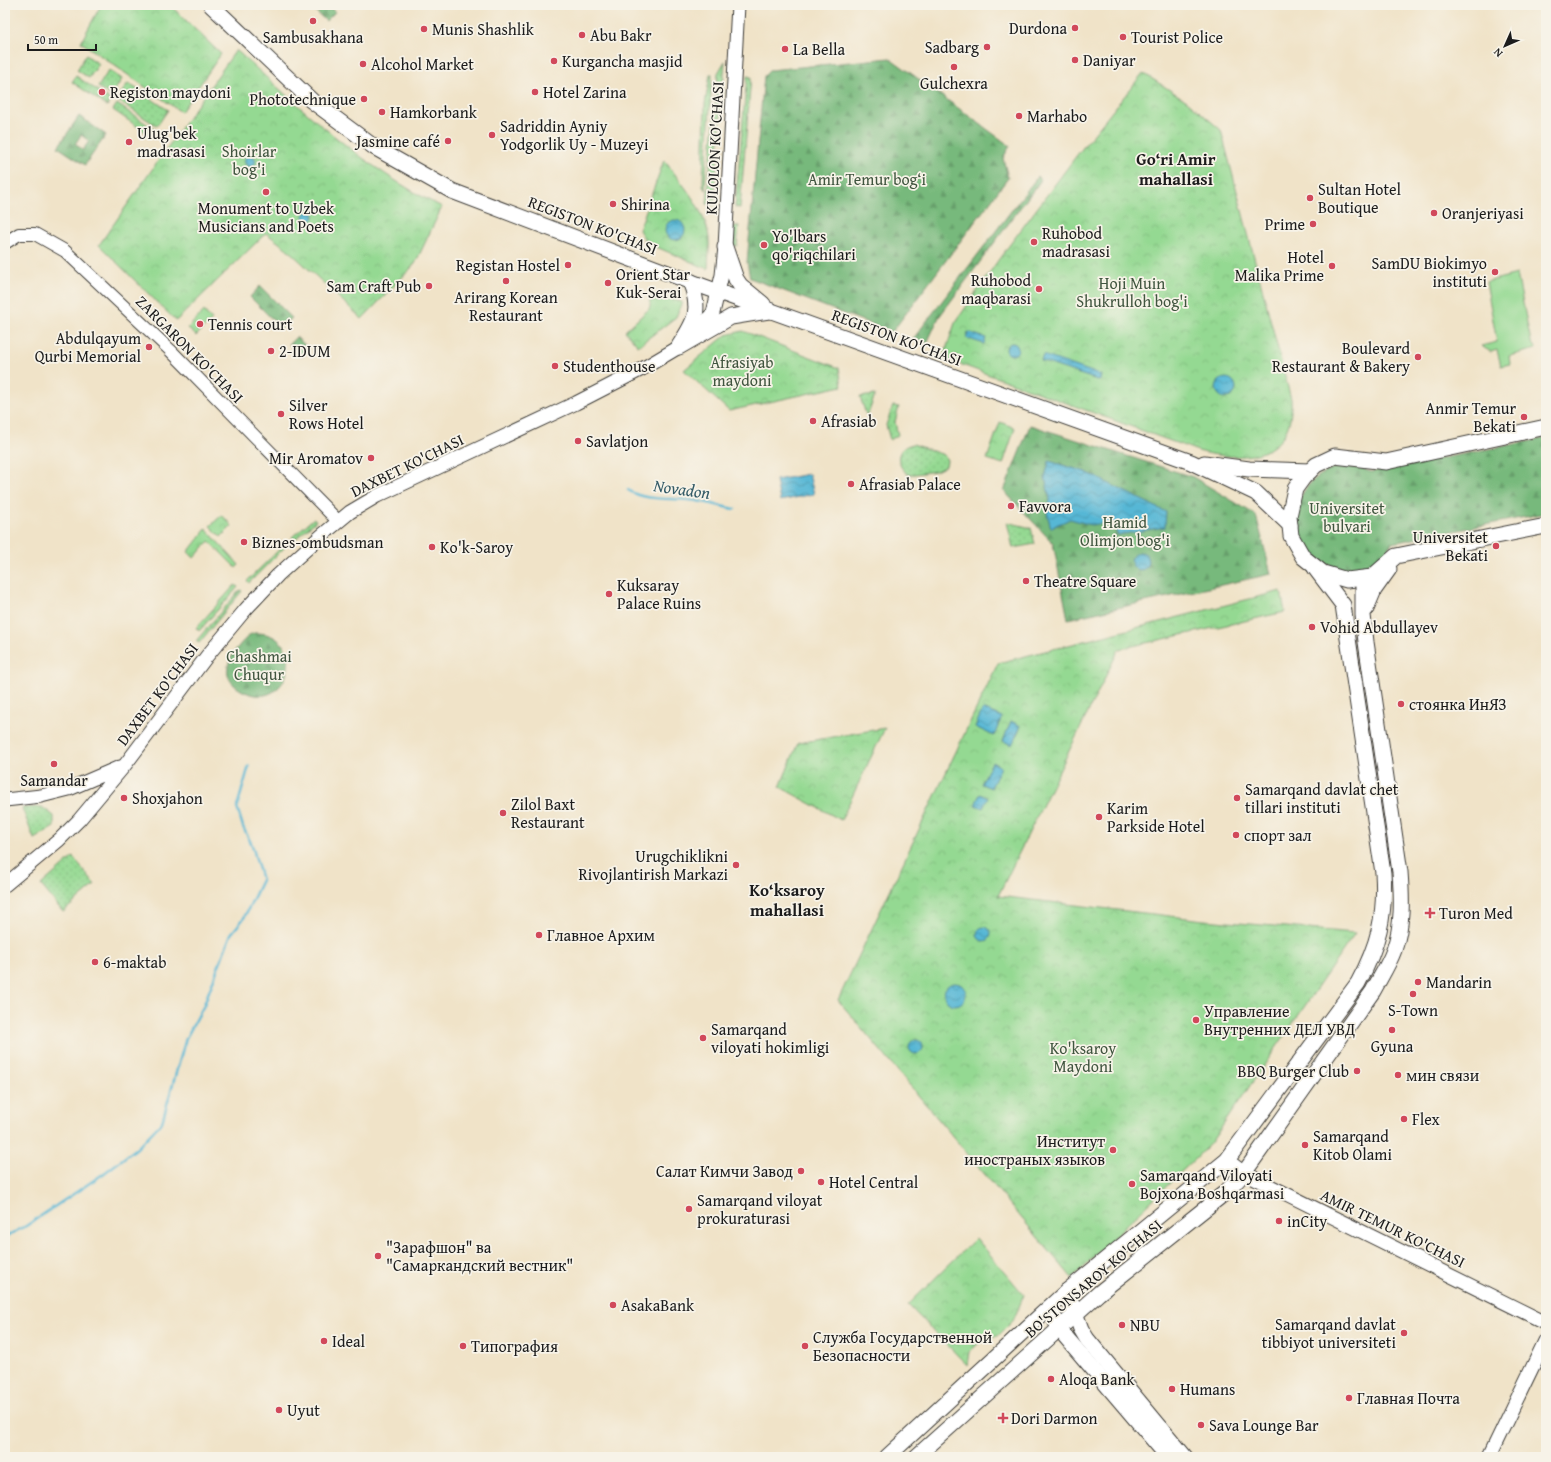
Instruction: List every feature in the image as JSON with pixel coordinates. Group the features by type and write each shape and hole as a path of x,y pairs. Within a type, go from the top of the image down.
{"main road":[{"name":"REGISTON KO'CHASI","path":"211,5 312,100 374,147 429,180 455,192 718,292 1191,462 1256,493 1290,525"},
{"name":"KULOLON KO'CHASI","path":"718,292 725,247 738,5"},
{"path":"725,247 736,279 740,285 772,311"},
{"path":"679,346 695,321 695,298 690,281"},
{"name":"DAXBET KO'CHASI","path":"5,885 64,835 125,765 207,656 246,609 291,562 338,521 377,496 576,403 642,369 679,346 713,313 718,292"},
{"path":"679,346 731,317 772,311"},
{"name":"BO'STONSAROY KO'CHASI","path":"887,1457 1067,1291 1227,1160 1358,983 1370,961 1378,940 1383,914 1383,873 1343,605 1315,568 1298,550 1291,536 1289,516 1290,502 1295,489 1302,478 1316,465 1335,456 1386,462 1546,427"},
{"name":"REGISTON KO'CHASI","path":"1191,462 1249,469 1310,471"},
{"path":"1315,568 1338,578 1363,579 1372,577 1396,556 1546,526"},
{"path":"1363,615 1374,590 1396,556"},
{"name":"BO'STONSAROY KO'CHASI","path":"916,1457 1076,1314 1226,1192 1244,1173 1373,991 1388,964 1397,940 1401,913 1400,872 1363,615 1363,579"},
{"path":"5,800 41,796 69,789 125,765"},
{"name":"AMIR TEMUR KO'CHASI","path":"1227,1160 1244,1173 1546,1323"},
{"path":"1067,1291 1081,1330 1087,1339 1185,1457"},
{"path":"1050,1307 1059,1329 1168,1457"},
{"path":"1489,1457 1546,1339"}],"street":[{"name":"ZARGARON KO'CHASI","path":"5,243 18,234 35,234 65,251 170,350 338,521"}],"green space":[{"path":"101,5 170,5 221,54 181,112 81,42"},
{"path":"309,5 328,5 335,12 326,21"},
{"name":"Shoirlar bog'i","path":"236,50 334,136 386,174 442,207 415,264 362,319 286,248 266,233 176,321 99,245"},
{"path":"86,55 99,64 89,78 77,70"},
{"name":"Amir Temur bog‘i","path":"890,58 1010,146 1003,158 1008,178 892,332 750,278 747,262 764,76 770,70"},
{"path":"725,61 714,205 707,204 718,73"},
{"path":"109,70 122,79 111,96 98,87"},
{"name":"Hoji Muin Shukrulloh bog'i","path":"1143,73 1187,101 1221,130 1291,399 1290,419 1284,434 1275,445 1263,452 1248,456 1232,456 1215,455 1198,451 943,358 955,323 999,259 1077,155"},
{"path":"710,74 712,74 705,190 703,185 705,104"},
{"path":"76,76 111,100 107,106 72,82"},
{"path":"747,76 751,77 740,208 735,207"},
{"path":"128,83 168,110 157,126 117,100"},
{"path":"117,104 157,131 153,137 113,110"},
{"path":"79,116 106,135 85,165 58,147","holes":["81,135 89,141 83,150 75,144"]},
{"path":"664,160 691,196 703,217 709,238 708,269 647,243 639,230"},
{"path":"1038,176 1041,180 939,317 927,343 913,339"},
{"path":"734,226 739,226 737,246 732,245"},
{"path":"1517,274 1531,342 1536,349 1509,356 1510,364 1501,366 1497,350 1491,352 1481,346 1497,342 1486,282"},
{"path":"260,286 292,318 281,328 250,297"},
{"path":"657,295 682,302 676,317 638,346 625,331 649,309 651,304 649,301"},
{"name":"Tennis court","path":"204,311 212,320 196,336 188,328"},
{"name":"Afrasiyab maydoni","path":"743,331 839,368 842,386 729,411 684,370 726,335"},
{"path":"296,337 309,349 302,357 289,344"},
{"path":"875,395 867,417 860,397"},
{"path":"893,406 899,407 895,422 898,435 890,440 886,425"},
{"path":"1000,422 1015,428 1003,464 987,459"},
{"name":"Hamid Olimjon bog'i","path":"1030,425 1193,477 1256,515 1271,574 1068,619 1053,543 1004,491"},
{"name":"Universitet bulvari","path":"1546,438 1546,513 1392,543 1379,558 1362,567 1349,569 1331,566 1319,560 1302,542 1296,525 1297,507 1304,491 1316,478 1332,470 1350,467 1371,472"},
{"path":"913,444 944,455 947,460 946,466 936,471 909,475 901,466 899,457 902,449"},
{"path":"222,515 232,526 221,537 210,526"},
{"path":"314,518 316,521 294,540 292,537"},
{"path":"1007,522 1031,528 1035,544 1013,548"},
{"path":"206,529 239,565 236,568 209,541 194,558 188,552"},
{"path":"285,544 286,546 249,583 247,581"},
{"path":"235,585 238,587 199,631 196,628"},
{"path":"240,590 242,591 199,643 196,641"},
{"name":"Ko'ksaroy Maydoni","path":"1281,591 1285,612 1119,649 998,896 1204,920 1355,933 1210,1144 1072,1278 838,1000 998,663"},
{"name":"Chashmai Chuqur","path":"255,633 272,636 283,645 288,657 288,670 283,682 274,692 261,695 245,692 235,686 229,679 228,671 232,655 244,640 251,634"},
{"path":"885,728 841,820 780,787 798,743"},
{"path":"42,807 54,816 54,827 34,839 22,808"},
{"path":"73,857 95,885 63,912 41,885"},
{"path":"976,1238 1024,1295 1013,1321 998,1336 986,1337 969,1352 967,1365 908,1305"}],"water":[{"path":"250,155 254,157 256,161 254,165 250,167 246,165 244,161 246,157"},
{"path":"307,211 311,211 313,212 313,220 307,221 304,218 304,214"},
{"path":"675,220 682,223 685,230 682,237 675,240 668,237 665,230 668,223"},
{"path":"968,332 986,338 984,344 966,338"},
{"path":"1010,343 1014,343 1018,349 1014,355 1010,355 1006,351 1006,347"},
{"path":"1043,355 1101,375 1100,381 1041,361"},
{"path":"1222,378 1230,378 1236,384 1236,392 1230,398 1222,398 1216,392 1216,384"},
{"path":"1049,461 1086,472 1166,512 1165,527 1118,535 1112,525 1106,523 1091,525 1070,519 1051,528 1047,514 1050,500 1045,477"},
{"path":"809,474 814,494 780,501 776,480"},
{"path":"1136,552 1144,552 1149,557 1147,568 1144,570 1136,570 1131,565 1131,557"},
{"path":"983,709 1002,717 994,736 975,727"},
{"path":"1011,721 1021,726 1012,745 1003,741"},
{"path":"992,762 1001,767 991,788 981,784"},
{"path":"980,794 988,798 983,808 975,805"},
{"path":"984,927 989,929 991,934 989,939 984,941 979,939 977,934 979,929"},
{"path":"955,983 963,986 966,994 963,1002 955,1005 947,1002 944,994 947,986"},
{"path":"916,1040 921,1042 923,1047 921,1052 916,1054 911,1052 909,1047 911,1042"}],"waterway":[{"name":"Novadon","path":"628,490 641,496 706,502 735,509"},
{"path":"5,1237 26,1226 103,1174 137,1148 162,1122 186,1038 203,1007 231,934 244,918 262,880 252,845 243,827 237,807 249,766"}],"place":[{"name":"Sambusakhana","path":"313,21"},
{"name":"Durdona","path":"1075,28"},
{"name":"Munis Shashlik","path":"424,29"},
{"name":"Abu Bakr","path":"582,35"},
{"name":"Tourist Police","path":"1123,37"},
{"name":"Sadbarg","path":"987,47"},
{"name":"La Bella","path":"785,49"},
{"name":"Daniyar","path":"1075,60"},
{"name":"Kurgancha masjid","path":"554,61"},
{"name":"Alcohol Market","path":"363,64"},
{"name":"Gulchexra","path":"954,67"},
{"name":"Registon maydoni","path":"102,92"},
{"name":"Hotel Zarina","path":"535,92"},
{"name":"Phototechnique","path":"364,99"},
{"name":"Hamkorbank","path":"382,112"},
{"name":"Marhabo","path":"1019,116"},
{"name":"Sadriddin Ayniy Yodgorlik Uy - Muzeyi","path":"492,135"},
{"name":"Jasmine café","path":"448,141"},
{"name":"Ulug'bek mаdrаsasi","path":"129,142"},
{"name":"Monument to Uzbek Musicians and Poets","path":"266,192"},
{"name":"Sultan Hotel Boutique","path":"1310,198"},
{"name":"Shirina","path":"613,204"},
{"name":"Oranjeriyasi","path":"1434,213"},
{"name":"Prime","path":"1313,224"},
{"name":"Ruhobod madrasasi","path":"1034,242"},
{"name":"Yo'lbars qo'riqchilari","path":"764,245"},
{"name":"Registan Hostel","path":"568,265"},
{"name":"Hotel Malika Prime","path":"1332,266"},
{"name":"SamDU Biokimyo instituti","path":"1495,272"},
{"name":"Arirang Korean Restaurant","path":"506,281"},
{"name":"Orient Star Kuk-Serai","path":"608,283"},
{"name":"Sam Craft Pub","path":"429,286"},
{"name":"Ruhobod maqbarasi","path":"1039,289"},
{"name":"Tennis court","path":"200,324"},
{"name":"Abdulqayum Qurbi Memorial","path":"149,347"},
{"name":"2-IDUM","path":"271,351"},
{"name":"Boulevard Restaurant & Bakery","path":"1418,357"},
{"name":"Studenthouse","path":"555,366"},
{"name":"Silver Rows Hotel","path":"281,414"},
{"name":"Anmir Temur Bekati","path":"1524,417"},
{"name":"Afrasiab","path":"813,421"},
{"name":"Savlatjon","path":"578,441"},
{"name":"Mir Aromatov","path":"371,458"},
{"name":"Afrasiab Palace","path":"851,484"},
{"name":"Favvora","path":"1011,506"},
{"name":"Biznes-ombudsman","path":"244,542"},
{"name":"Universitet Bekati","path":"1496,546"},
{"name":"Ko'k-Saroy","path":"432,547"},
{"name":"Theatre Square","path":"1026,581"},
{"name":"Kuksaray Palace Ruins","path":"609,594"},
{"name":"Vohid Abdullayev","path":"1312,627"},
{"name":"стоянка ИнЯЗ","path":"1401,704"},
{"name":"Samandar","path":"54,764"},
{"name":"Shoxjahon","path":"124,798"},
{"name":"Samarqand davlat chet tillari instituti","path":"1237,798"},
{"name":"Zilol Baxt Restaurant","path":"503,813"},
{"name":"Karim Parkside Hotel","path":"1099,817"},
{"name":"спорт зал","path":"1236,835"},
{"name":"Urugchiklikni Rivojlantirish Markazi","path":"736,865"},
{"name":"Turon Med","path":"1430,913"},
{"name":"Главное Архим","path":"539,935"},
{"name":"6-maktab","path":"95,962"},
{"name":"Mandarin","path":"1418,982"},
{"name":"S-Town","path":"1413,994"},
{"name":"Управление Внутренних ДЕЛ УВД","path":"1196,1020"},
{"name":"Gyuna","path":"1392,1030"},
{"name":"Samarqand viloyati hokimligi","path":"703,1038"},
{"name":"BBQ Burger Club","path":"1357,1071"},
{"name":"мин связи","path":"1398,1075"},
{"name":"Flex","path":"1404,1119"},
{"name":"Samarqand Kitob Olami","path":"1305,1145"},
{"name":"Институт иностраных языков","path":"1113,1150"},
{"name":"Салат Кимчи Завод","path":"801,1171"},
{"name":"Hotel Central","path":"821,1182"},
{"name":"Samarqand Viloyati Bojxona Boshqarmasi","path":"1132,1184"},
{"name":"Samarqand viloyat prokuraturasi","path":"689,1209"},
{"name":"inCity","path":"1279,1221"},
{"name":"\"Зарафшон\" ва \"Самаркандский вестник\"","path":"378,1256"},
{"name":"AsakaBank","path":"613,1305"},
{"name":"NBU","path":"1122,1325"},
{"name":"Samarqand davlat tibbiyot universiteti","path":"1404,1333"},
{"name":"Ideal","path":"324,1341"},
{"name":"Типография","path":"463,1346"},
{"name":"Служба Государственной Безопасности","path":"805,1346"},
{"name":"Aloqa Bank","path":"1051,1379"},
{"name":"Humans","path":"1172,1389"},
{"name":"Главная Почта","path":"1349,1398"},
{"name":"Uyut","path":"279,1410"},
{"name":"Dori Darmon","path":"1003,1418"},
{"name":"Sava Lounge Bar","path":"1201,1425"}],"district":[{"name":"Go‘ri Amir mahallasi","path":"1176,169"},
{"name":"Ko‘ksaroy mahallasi","path":"787,900"}]}
